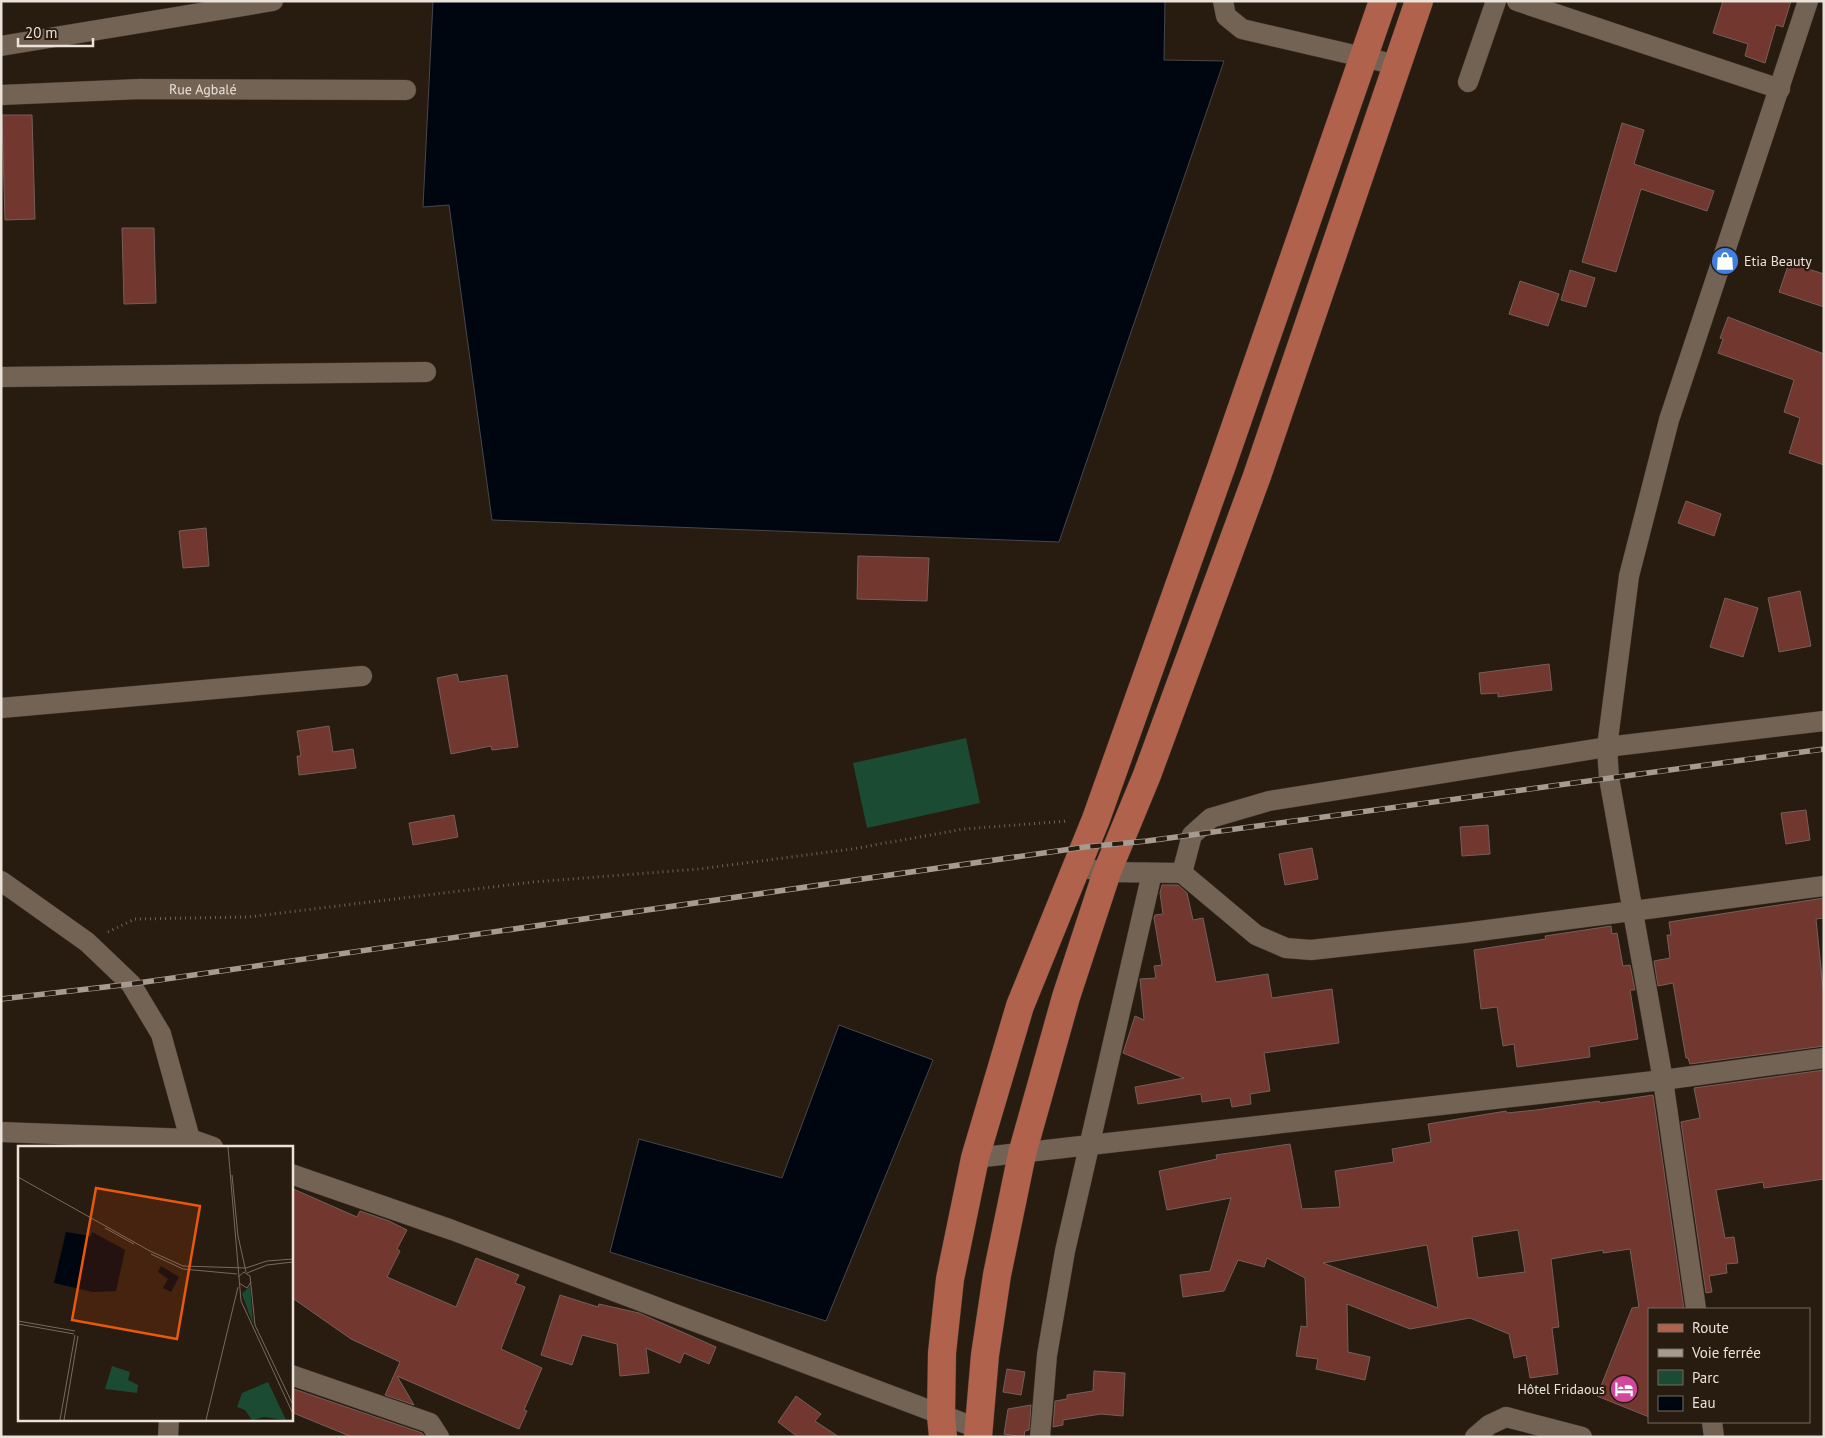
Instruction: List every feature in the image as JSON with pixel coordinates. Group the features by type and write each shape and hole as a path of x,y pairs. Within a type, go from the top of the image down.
{"main road":[{"path":"942,1426 942,1353 950,1280 975,1158 1020,1006 1096,819 1222,465 1383,1"},
{"path":"977,1432 996,1276 1022,1154 1066,998 1106,872 1147,775 1257,476 1419,1"}],"street":[{"path":"1,46 273,1"},
{"path":"1223,1 1226,16 1242,30 1397,65"},
{"path":"1468,82 1496,1"},
{"path":"1517,1 1780,89"},
{"path":"1696,1308 1663,1080 1609,778 1607,747 1629,576 1669,420 1808,1"},
{"name":"Rue Agbalé","path":"1,94 140,89 406,90"},
{"path":"1,377 426,372"},
{"path":"1,708 362,676"},
{"path":"1182,873 1192,835 1211,818 1269,801 1607,747 1824,721"},
{"path":"1077,867 1106,872 1182,873 1256,935 1286,948 1303,949 1464,933 1824,886"},
{"path":"1040,1437 1047,1354 1065,1251 1152,873"},
{"path":"1,881 87,942 131,984 161,1034 190,1143"},
{"path":"975,1158 1663,1080 1824,1058"},
{"path":"1,1132 190,1143 206,1146"},
{"path":"292,1174 452,1230 942,1426 977,1432"},
{"path":"292,1375 430,1423 440,1437"},
{"path":"1475,1437 1489,1425 1506,1418 1582,1437"},
{"path":"168,1437 169,1420"},
{"path":"1712,1423 1714,1437"}],"path":[{"path":"87,942 135,918 248,917 533,882 699,869 852,849 964,829 1096,819"}],"green space":[{"path":"966,738 980,803 867,828 853,763"}],"water":[{"path":"433,1 1165,1 1164,60 1224,61 1059,542 492,520 449,205 423,207"},
{"path":"839,1025 933,1060 826,1321 610,1252 639,1139 782,1178"}],"building":[{"path":"1723,1 1791,1 1783,27 1776,25 1765,63 1745,56 1748,44 1713,33"},
{"path":"2,115 32,115 35,219 5,220"},
{"path":"1622,123 1644,130 1634,164 1714,191 1707,211 1641,189 1616,272 1582,262"},
{"path":"122,228 154,228 156,303 124,304"},
{"path":"1789,263 1824,274 1824,307 1779,292"},
{"path":"1570,270 1595,278 1586,307 1561,300"},
{"path":"1520,281 1559,294 1548,326 1509,314"},
{"path":"1728,317 1824,354 1824,465 1789,453 1800,418 1784,412 1794,380 1718,353 1723,339 1720,338"},
{"path":"1686,501 1721,514 1714,536 1678,523"},
{"path":"206,528 209,566 183,568 179,531"},
{"path":"858,556 929,558 927,601 857,599"},
{"path":"1800,591 1811,646 1779,652 1768,598"},
{"path":"1725,598 1758,608 1743,657 1710,647"},
{"path":"1549,664 1552,690 1498,697 1498,693 1481,694 1479,673"},
{"path":"457,674 459,682 507,675 518,747 492,750 491,746 451,754 437,678"},
{"path":"329,726 333,752 353,749 356,768 299,775 297,756 301,756 297,731"},
{"path":"1806,810 1810,840 1786,844 1781,813"},
{"path":"454,815 458,837 413,845 409,823"},
{"path":"1488,825 1490,854 1462,856 1460,827"},
{"path":"1312,848 1318,879 1285,885 1279,854"},
{"path":"1162,885 1178,885 1187,893 1193,920 1203,918 1216,982 1268,974 1272,998 1332,989 1339,1043 1264,1053 1270,1091 1250,1094 1251,1104 1232,1107 1230,1098 1202,1102 1201,1094 1138,1104 1135,1087 1184,1078 1123,1053 1135,1016 1144,1020 1140,979 1156,978 1154,966 1162,965 1154,918 1155,915 1163,914 1160,893"},
{"path":"1824,898 1824,918 1816,919 1824,998 1824,1046 1690,1064 1688,1058 1686,1058 1673,983 1658,986 1654,961 1670,958 1667,935 1671,935 1669,922"},
{"path":"1611,926 1612,934 1617,933 1623,966 1630,965 1635,990 1630,990 1638,1039 1589,1047 1590,1057 1517,1067 1514,1044 1503,1046 1497,1007 1481,1009 1474,950 1546,939 1545,936"},
{"path":"1824,1070 1824,1179 1764,1188 1763,1182 1716,1190 1725,1238 1734,1237 1738,1263 1726,1264 1727,1273 1709,1276 1712,1292 1706,1293 1681,1122 1700,1118 1694,1088"},
{"path":"1653,1095 1684,1308 1648,1308 1648,1417 1597,1396 1632,1308 1639,1307 1630,1249 1603,1253 1603,1250 1551,1259 1559,1327 1552,1328 1558,1374 1530,1378 1526,1355 1514,1358 1509,1334 1470,1318 1410,1329 1347,1304 1348,1352 1370,1357 1365,1380 1316,1369 1318,1359 1296,1356 1301,1326 1307,1327 1305,1278 1267,1258 1264,1267 1238,1260 1224,1291 1183,1297 1180,1275 1210,1271 1231,1198 1167,1210 1159,1171 1217,1159 1216,1155 1290,1144 1302,1209 1340,1207 1335,1171 1394,1162 1392,1149 1431,1142 1428,1124 1506,1111 1507,1113 1536,1110 1599,1101 1600,1103","holes":["1518,1230 1525,1272 1478,1278 1472,1237","1427,1245 1438,1308 1323,1263"]},
{"path":"292,1188 357,1217 360,1211 389,1221 407,1230 397,1249 400,1251 387,1277 456,1307 476,1258 519,1275 515,1283 525,1287 501,1349 542,1368 524,1410 527,1411 519,1429 397,1376 414,1405 385,1395 400,1362 351,1339 292,1298"},
{"path":"560,1295 598,1307 599,1304 639,1313 716,1347 709,1364 684,1353 680,1363 646,1348 649,1373 620,1376 617,1344 582,1335 572,1365 541,1355"},
{"path":"1007,1369 1025,1372 1021,1395 1003,1392"},
{"path":"1094,1371 1125,1373 1123,1416 1101,1414 1063,1420 1063,1425 1053,1427 1055,1401 1067,1399 1067,1395 1093,1391"},
{"path":"292,1388 422,1433 425,1437 352,1437 292,1412"},
{"path":"796,1396 821,1414 815,1421 839,1437 798,1437 778,1422"},
{"path":"1031,1405 1029,1430 1025,1431 1024,1437 1004,1434 1008,1409"}],"railway":[{"path":"1,999 131,984 1085,847 1147,841 1824,749"}],"place":[{"name":"Etia Beauty","path":"1725,261"},
{"name":"Hôtel Fridaous","path":"1624,1389"}]}
